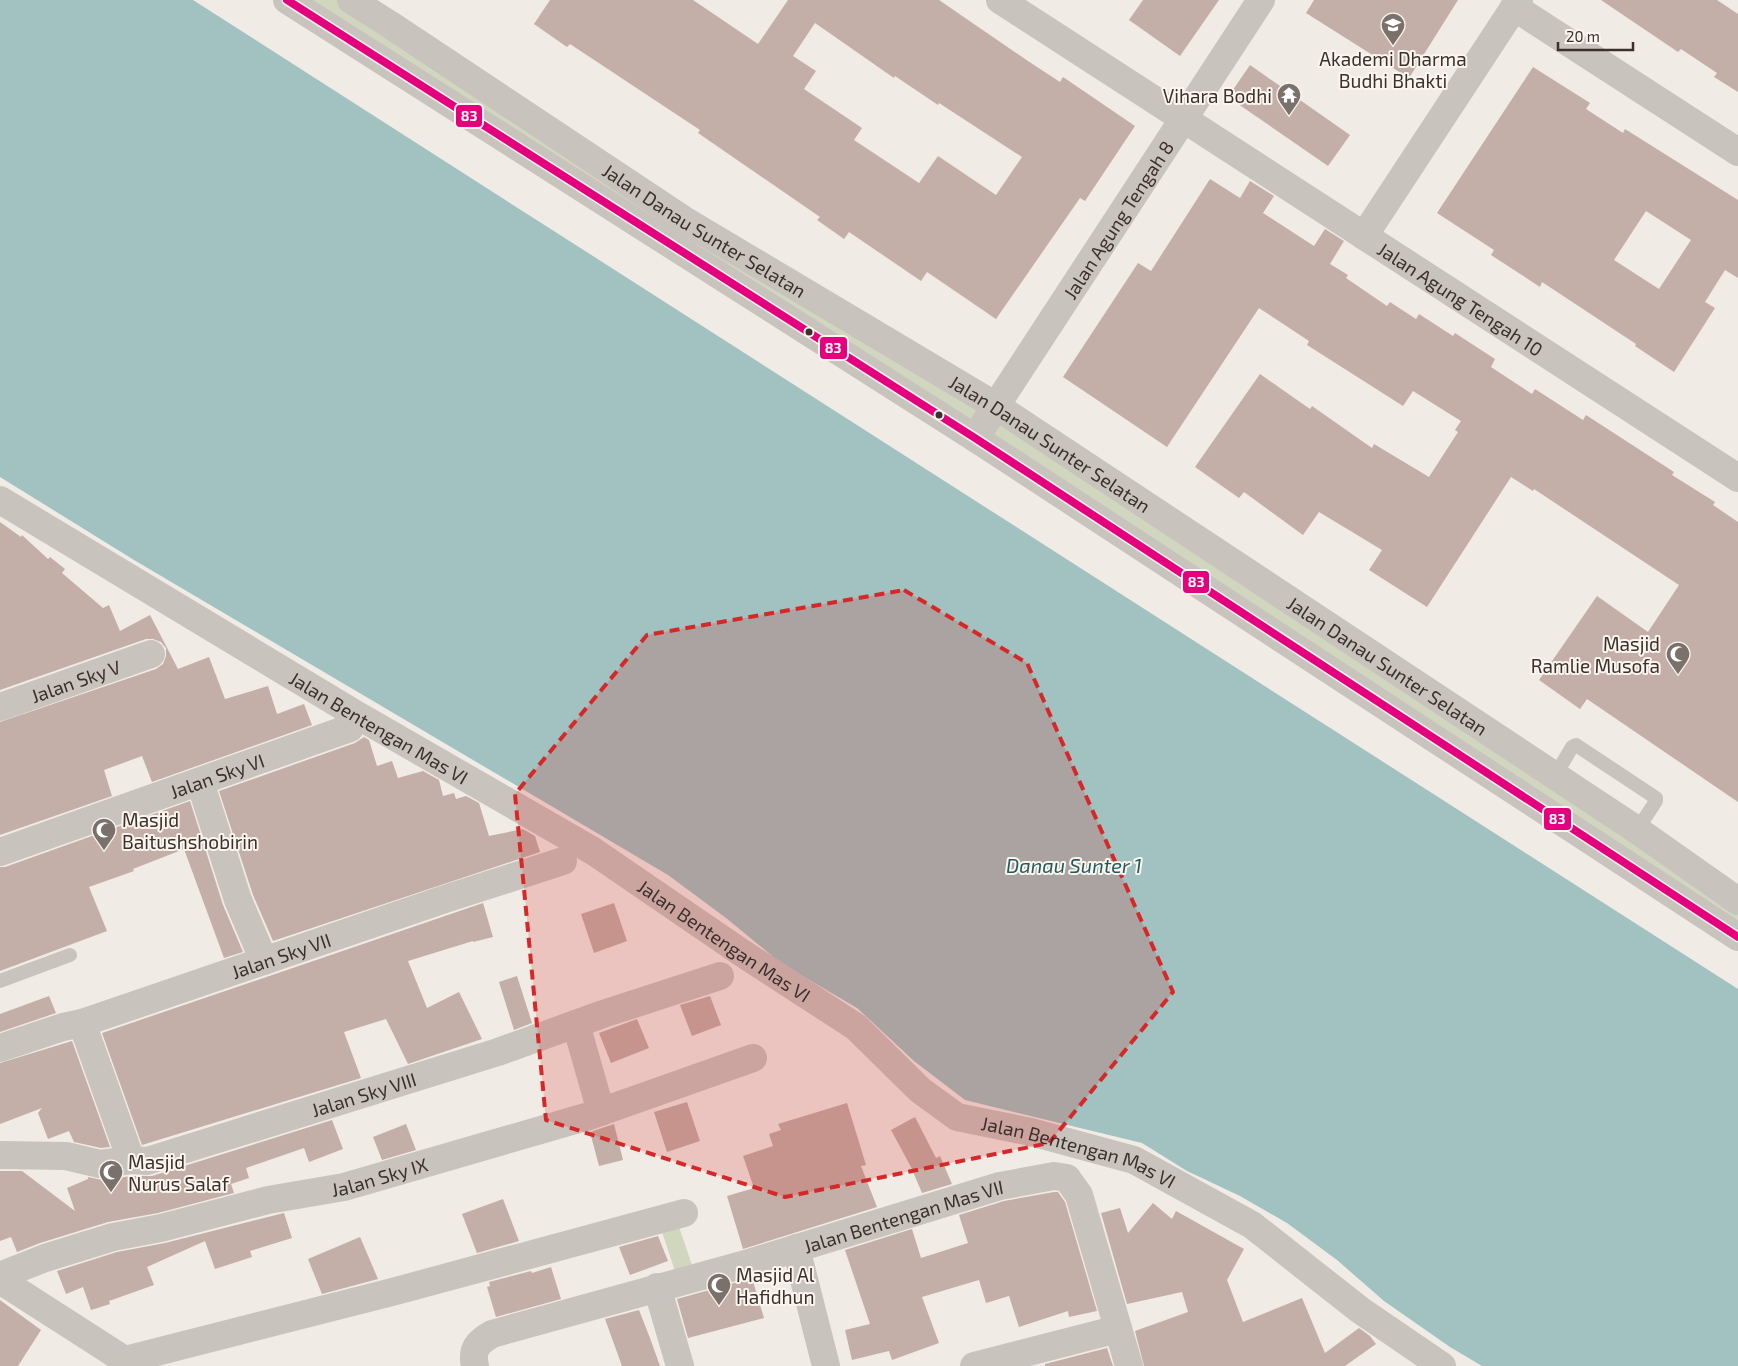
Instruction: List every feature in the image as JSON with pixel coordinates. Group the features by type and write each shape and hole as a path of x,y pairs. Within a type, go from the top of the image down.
{"street":[{"name":"Jalan Danau Sunter Selatan","path":"288,0 975,438 1738,937"},
{"name":"Jalan Danau Sunter Selatan","path":"351,0 684,220 996,406 1636,830 1738,901"},
{"name":"Jalan Agung Tengah 10","path":"1000,0 1738,478"},
{"name":"Jalan Agung Tengah 8","path":"975,438 1261,0"},
{"path":"1364,236 1517,3 1738,152"},
{"name":"Jalan Bentengan Mas VI","path":"0,500 357,715 593,851 744,955 856,1027 920,1090 958,1117 1031,1132 1134,1160 1252,1224 1360,1310 1442,1366"},
{"name":"Jalan Sky V","path":"0,707 152,654"},
{"name":"Jalan Sky VI","path":"0,852 350,728"},
{"path":"200,782 238,900 264,961"},
{"name":"Jalan Sky VII","path":"0,1048 63,1027 82,1023 448,898 563,861"},
{"name":"Jalan Sky VIII","path":"0,1154 66,1156 100,1164 131,1160 147,1161 498,1052 720,976"},
{"path":"82,1023 131,1160"},
{"path":"576,1024 601,1112"},
{"name":"Jalan Sky IX","path":"0,1279 7,1273 45,1258 113,1237 161,1228 268,1200 344,1187 601,1112 754,1058"},
{"name":"Jalan Bentengan Mas VII","path":"475,1366 473,1356 476,1346 492,1334 796,1248 1000,1186 1054,1176 1067,1178"},
{"name":"Jalan Bentengan Mas VI","path":"1067,1178 1079,1195 1129,1366"},
{"path":"0,1279 125,1360 396,1291 684,1213"},
{"path":"796,1248 826,1366"},
{"path":"657,1287 680,1366"},
{"path":"974,1366 1118,1329"}],"lane":[{"path":"1555,776 1572,747 1576,746 1656,798 1656,801 1636,830"},
{"path":"0,981 70,955"},
{"path":"125,1360 160,1343"}],"highlighted area":[{"path":"904,590 1027,663 1173,992 1049,1143 785,1197 546,1120 515,794 647,635"}],"green space":[{"path":"287,0 351,0 1738,901 1738,937"},
{"path":"678,1224 692,1265 675,1271 661,1229"}],"water":[{"name":"Danau Sunter 1","path":"0,0 193,0 1738,989 1738,1366 1482,1366 1450,1347 1384,1301 1337,1260 1287,1223 1240,1196 1187,1171 1142,1143 965,1100 914,1061 857,1008 782,964 726,918 668,875 134,560 0,477"}],"building":[{"path":"550,0 693,0 758,44 788,0 939,0 1060,82 1063,77 1135,126 1085,201 1080,198 996,319 927,272 921,281 849,232 844,239 817,220 820,217 698,133 700,130 570,44 567,47 534,24","holes":["815,23 894,78 895,76 938,105 939,103 1022,157 996,195 938,156 919,183 854,140 862,128 804,89 816,71 793,56"]},
{"path":"1143,0 1219,0 1180,56 1129,20"},
{"name":"Akademi Dharma Budhi Bhakti","path":"1314,0 1458,0 1409,78 1306,13"},
{"path":"1601,0 1717,0 1738,14 1738,92 1714,77 1717,73 1681,49 1678,52"},
{"name":"Vihara Bodhi","path":"1250,65 1350,135 1328,166 1228,97"},
{"path":"1533,67 1590,103 1586,109 1623,133 1625,129 1738,200 1738,278 1725,270 1705,302 1715,308 1674,372 1635,346 1636,344 1542,282 1540,287 1491,255 1494,250 1437,213","holes":["1646,211 1691,240 1659,289 1614,260"]},
{"path":"1210,179 1240,198 1250,181 1274,196 1263,213 1314,246 1325,229 1344,241 1330,264 1348,275 1346,278 1387,306 1390,302 1416,319 1419,314 1453,336 1455,333 1495,359 1491,367 1532,394 1535,389 1583,420 1586,415 1674,472 1672,475 1715,502 1713,505 1738,522 1738,802 1587,699 1580,709 1539,680 1597,596 1648,632 1679,585 1534,489 1533,491 1511,477 1427,607 1369,570 1382,550 1319,512 1303,535 1244,492 1239,498 1195,467 1260,374 1310,409 1312,406 1372,448 1374,444 1429,477 1458,432 1455,430 1461,421 1413,391 1403,406 1307,345 1309,341 1259,308 1167,447 1063,377 1138,263 1151,271"},
{"path":"0,522 21,537 22,535 48,559 50,557 65,569 62,573 103,608 109,605 120,631 150,615 178,669 209,657 225,699 268,686 277,714 304,704 312,725 152,782 142,756 104,770 112,796 0,835 0,722 156,669 163,664 166,648 161,642 146,639 0,690"},
{"path":"364,737 369,740 377,766 392,761 398,778 423,771 439,780 443,796 454,793 456,799 466,796 479,803 489,836 523,829 535,836 540,852 273,941 253,895 219,791 355,743"},
{"path":"190,801 223,905 243,952 224,958 184,849 133,869 134,871 89,887 107,931 0,971 0,867 5,867"},
{"path":"483,903 493,937 473,941 408,961 427,1008 459,992 482,1039 408,1064 386,1019 344,1032 361,1078 142,1145 102,1033"},
{"path":"614,903 627,941 594,953 581,914"},
{"path":"517,976 532,1023 514,1030 499,982"},
{"path":"49,996 56,1013 0,1032 0,1014"},
{"path":"710,996 721,1025 692,1036 680,1005"},
{"path":"637,1019 649,1048 611,1063 599,1033"},
{"path":"72,1041 110,1147 101,1148 74,1142 69,1131 48,1139 38,1113 42,1108 0,1124 0,1063"},
{"path":"687,1102 700,1141 667,1152 654,1112"},
{"path":"847,1103 866,1165 861,1166 877,1207 743,1249 727,1196 754,1188 743,1156 773,1146 769,1134 781,1130 778,1124"},
{"path":"915,1117 936,1158 940,1156 952,1184 922,1193 911,1167 891,1130"},
{"path":"332,1120 343,1149 309,1162 304,1148 246,1168 249,1178 231,1184 234,1193 158,1213 108,1222 17,1252 11,1237 0,1241 0,1171 22,1171 75,1211 67,1188 88,1179 88,1177 102,1180 132,1176 152,1176"},
{"path":"406,1124 416,1150 382,1160 373,1137"},
{"path":"614,1124 623,1160 599,1166 590,1132"},
{"path":"1058,1192 1065,1202 1097,1311 1069,1317 1068,1311 1019,1327 1009,1296 986,1303 979,1280 922,1297 939,1343 892,1360 889,1351 852,1360 845,1330 870,1324 845,1250 912,1229 921,1258 968,1243 959,1215 1004,1201"},
{"path":"503,1199 519,1241 477,1253 462,1214"},
{"path":"1153,1203 1172,1219 1176,1211 1244,1249 1227,1280 1243,1322 1302,1298 1325,1353 1359,1328 1370,1336 1376,1344 1345,1366 1144,1366 1135,1331 1188,1312 1182,1292 1127,1304 1101,1213 1120,1208 1128,1233"},
{"path":"284,1213 292,1238 250,1251 252,1257 215,1269 205,1241 147,1267 154,1285 109,1301 110,1304 91,1310 83,1287 66,1294 57,1271 117,1252 165,1243"},
{"path":"658,1236 668,1261 630,1275 619,1247"},
{"path":"360,1237 378,1279 322,1294 308,1259"},
{"path":"551,1267 561,1299 496,1317 487,1287 490,1286 489,1282"},
{"name":"Masjid Al Hafidhun","path":"752,1278 764,1318 688,1338 677,1299"},
{"path":"0,1300 41,1330 18,1366 0,1366"},
{"path":"639,1310 660,1366 622,1366 605,1319"},
{"path":"1107,1348 1113,1366 1045,1366 1045,1364"}],"transit line":[{"name":"83","path":"287,0 975,438 1738,937"}],"place":[{"name":"Akademi Dharma Budhi Bhakti","path":"1393,46"},
{"name":"Vihara Bodhi","path":"1289,116"},
{"name":"Masjid Ramlie Musofa","path":"1678,675"},
{"name":"Masjid Baitushshobirin","path":"104,851"},
{"name":"Masjid Nurus Salaf","path":"111,1193"},
{"name":"Masjid Al Hafidhun","path":"719,1306"}]}
